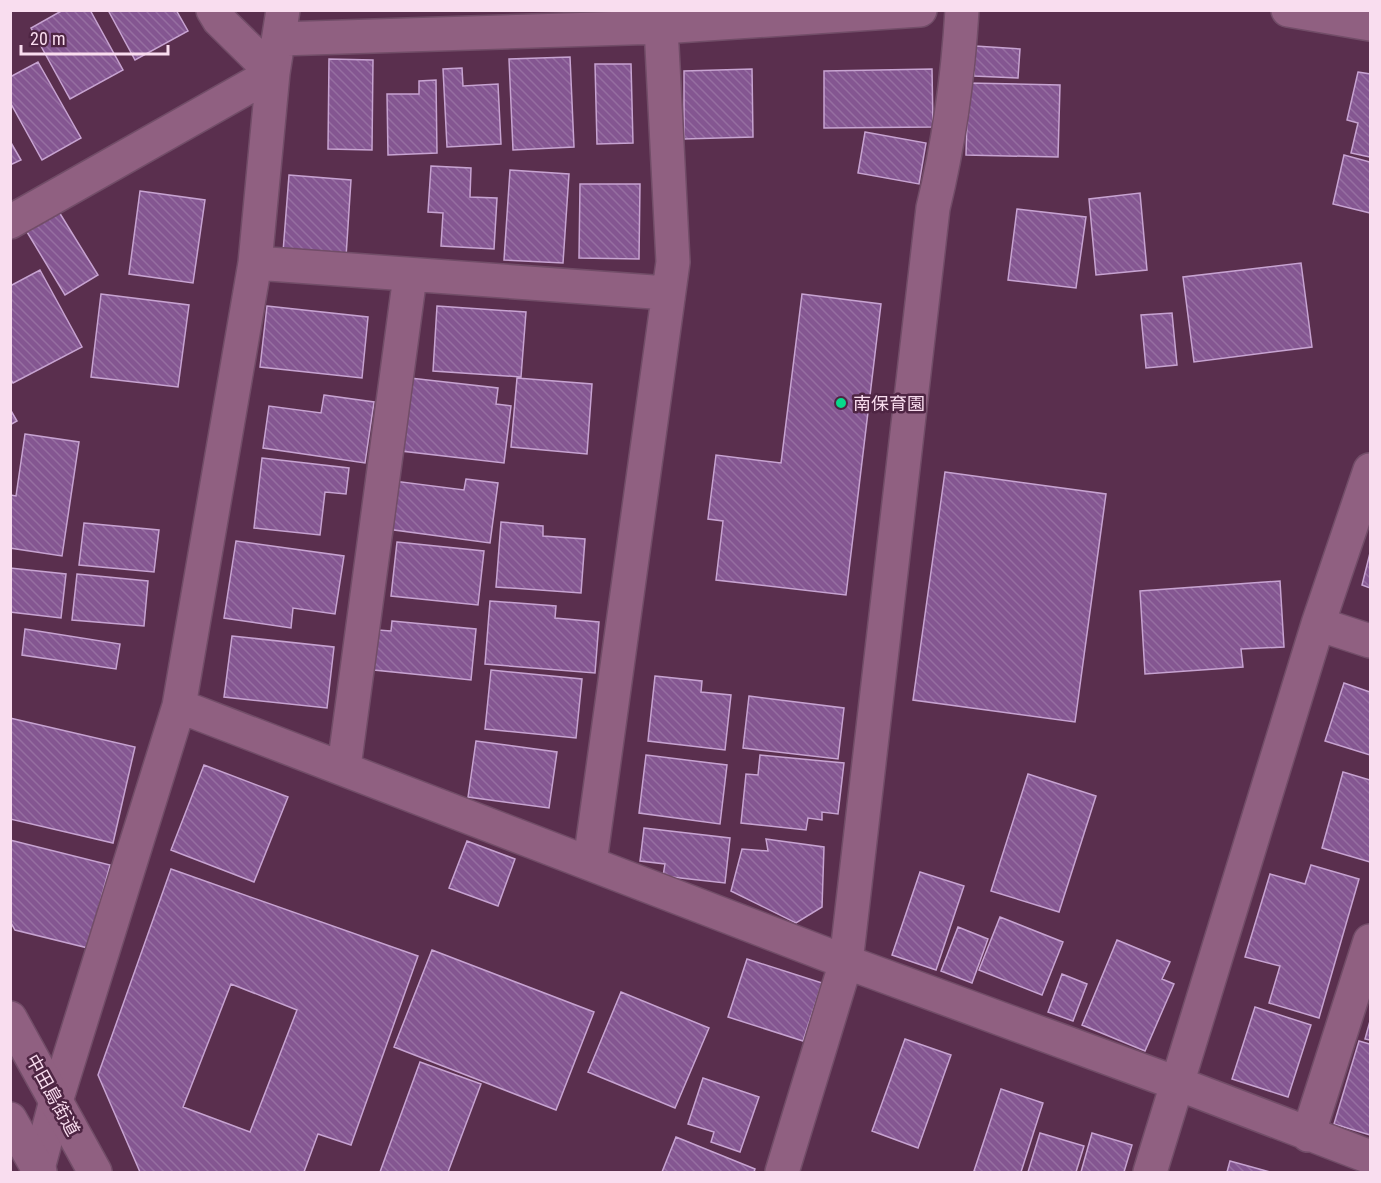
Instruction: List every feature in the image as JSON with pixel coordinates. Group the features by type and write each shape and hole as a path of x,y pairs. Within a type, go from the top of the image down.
{"street":[{"path":"213,10 219,20 273,73"},
{"path":"38,1171 56,1101 179,706 255,263 273,73 281,25 661,27 920,10"},
{"path":"782,1173 846,962 933,208 945,160 959,55 962,10"},
{"path":"1288,10 1371,24"},
{"path":"590,862 674,238 661,27"},
{"path":"10,222 273,73"},
{"path":"255,263 667,293"},
{"path":"344,767 410,276"},
{"path":"1150,1173 1318,624 1371,470"},
{"path":"1318,624 1371,641"},
{"path":"179,706 344,767 846,962 1371,1157"},
{"path":"1308,1135 1371,941"},
{"name":"中田島街道","path":"10,1018 95,1173"},
{"path":"10,1119 38,1171"}],"building":[{"path":"63,10 90,10 123,70 70,99 31,28"},
{"path":"108,10 176,10 188,31 135,60"},
{"path":"975,46 1020,49 1018,78 974,76"},
{"path":"570,57 574,147 513,150 509,59"},
{"path":"329,59 373,60 372,150 328,149"},
{"path":"38,62 81,138 42,160 10,102 10,77"},
{"path":"595,64 631,64 633,143 597,144"},
{"path":"462,68 463,86 498,84 501,144 447,147 443,69"},
{"path":"752,69 753,137 684,139 684,71"},
{"path":"932,69 933,127 824,128 824,71"},
{"path":"1358,72 1370,74 1370,157 1351,153 1358,123 1347,120"},
{"path":"436,80 437,153 388,155 387,94 419,94 419,81"},
{"path":"968,83 1060,85 1058,157 966,155"},
{"path":"865,132 926,143 919,184 858,173"},
{"path":"10,141 21,160 10,165"},
{"path":"1344,155 1370,162 1370,213 1333,204"},
{"path":"431,166 471,168 470,197 497,198 494,249 441,246 443,213 428,212"},
{"path":"510,170 569,174 563,263 504,260"},
{"path":"289,175 351,180 346,257 283,252"},
{"path":"580,184 640,184 639,259 579,258"},
{"path":"140,191 205,200 193,283 129,274"},
{"path":"1140,193 1147,270 1096,275 1089,199"},
{"path":"1017,209 1086,217 1076,288 1008,280"},
{"path":"59,212 98,275 65,295 27,232"},
{"path":"1301,263 1312,347 1194,362 1183,277"},
{"path":"40,270 82,347 13,383 10,379 10,286"},
{"path":"101,294 189,305 178,387 91,377"},
{"path":"802,294 881,304 846,595 716,580 723,521 708,519 716,455 781,463"},
{"path":"267,306 368,317 362,378 260,367"},
{"path":"437,306 526,312 521,377 433,371"},
{"path":"1172,313 1177,365 1146,368 1141,315"},
{"path":"410,378 498,388 496,404 511,406 504,463 401,451"},
{"path":"517,378 592,384 587,454 511,447"},
{"path":"324,395 374,402 365,463 263,448 269,406 321,413"},
{"path":"10,409 17,421 10,425"},
{"path":"25,434 79,442 62,556 10,548 10,495 16,496"},
{"path":"262,458 349,468 346,494 325,492 320,535 254,528"},
{"path":"945,472 1106,494 1075,722 913,700"},
{"path":"466,479 498,483 490,543 387,529 394,481 464,490"},
{"path":"501,522 543,526 543,536 585,539 581,593 496,587"},
{"path":"84,523 159,530 154,572 79,565"},
{"path":"236,541 344,556 335,614 293,608 291,628 224,618"},
{"path":"397,542 484,551 478,605 391,596"},
{"path":"1370,553 1370,588 1362,585"},
{"path":"10,568 66,574 61,618 10,612"},
{"path":"77,574 148,581 144,626 72,620"},
{"path":"1280,581 1284,647 1241,649 1243,667 1145,674 1140,591"},
{"path":"490,601 556,606 555,618 599,622 595,673 485,664"},
{"path":"392,621 476,629 471,680 374,670 378,630 391,631"},
{"path":"25,629 120,644 116,669 22,655"},
{"path":"232,636 334,647 327,708 224,697"},
{"path":"491,670 582,679 576,738 485,729"},
{"path":"655,676 702,681 701,692 731,695 725,750 648,741"},
{"path":"1344,683 1370,692 1370,755 1325,741"},
{"path":"749,696 844,708 838,759 743,748"},
{"path":"10,718 135,747 113,843 10,819"},
{"path":"476,741 557,752 549,808 468,797"},
{"path":"646,755 727,765 720,824 639,813"},
{"path":"760,755 844,763 838,814 822,812 822,820 808,818 806,830 741,823 746,774 758,775"},
{"path":"204,765 288,797 254,882 171,850"},
{"path":"1343,772 1370,780 1370,862 1322,848"},
{"path":"1028,774 1096,796 1059,912 991,891"},
{"path":"644,828 730,838 725,883 663,876 665,864 640,861"},
{"path":"766,839 824,847 822,907 796,923 731,891 742,849 768,851"},
{"path":"10,840 110,865 88,948 15,930 10,921"},
{"path":"467,841 515,859 498,906 449,888"},
{"path":"1311,865 1359,879 1319,1018 1269,1003 1280,966 1245,957 1270,874 1305,884"},
{"path":"171,869 418,956 351,1145 318,1134 304,1172 140,1172 98,1075","holes":["231,984 297,1010 250,1132 183,1107"]},
{"path":"920,872 964,886 936,970 892,955"},
{"path":"1000,917 1063,942 1042,995 979,970"},
{"path":"958,927 988,939 972,983 941,971"},
{"path":"1117,940 1170,962 1162,979 1174,984 1145,1051 1082,1025"},
{"path":"432,950 594,1012 556,1110 394,1047"},
{"path":"747,959 822,983 803,1041 728,1017"},
{"path":"1062,974 1087,984 1073,1021 1048,1012"},
{"path":"621,992 709,1028 675,1108 588,1072"},
{"path":"1255,1007 1311,1025 1288,1097 1232,1079"},
{"path":"1370,1021 1370,1040 1365,1039"},
{"path":"905,1039 951,1055 918,1148 872,1131"},
{"path":"1359,1041 1370,1044 1370,1135 1334,1124"},
{"path":"420,1062 481,1084 448,1172 380,1172"},
{"path":"703,1078 759,1097 740,1152 711,1142 714,1132 688,1124"},
{"path":"1001,1089 1043,1103 1021,1172 977,1172 974,1171"},
{"path":"1040,1133 1084,1146 1076,1172 1028,1172"},
{"path":"1092,1133 1132,1145 1124,1172 1081,1172"},
{"path":"676,1137 755,1169 754,1172 662,1172"},
{"path":"1230,1161 1270,1172 1227,1172"}],"place":[{"name":"南保育園","path":"841,403"}]}
